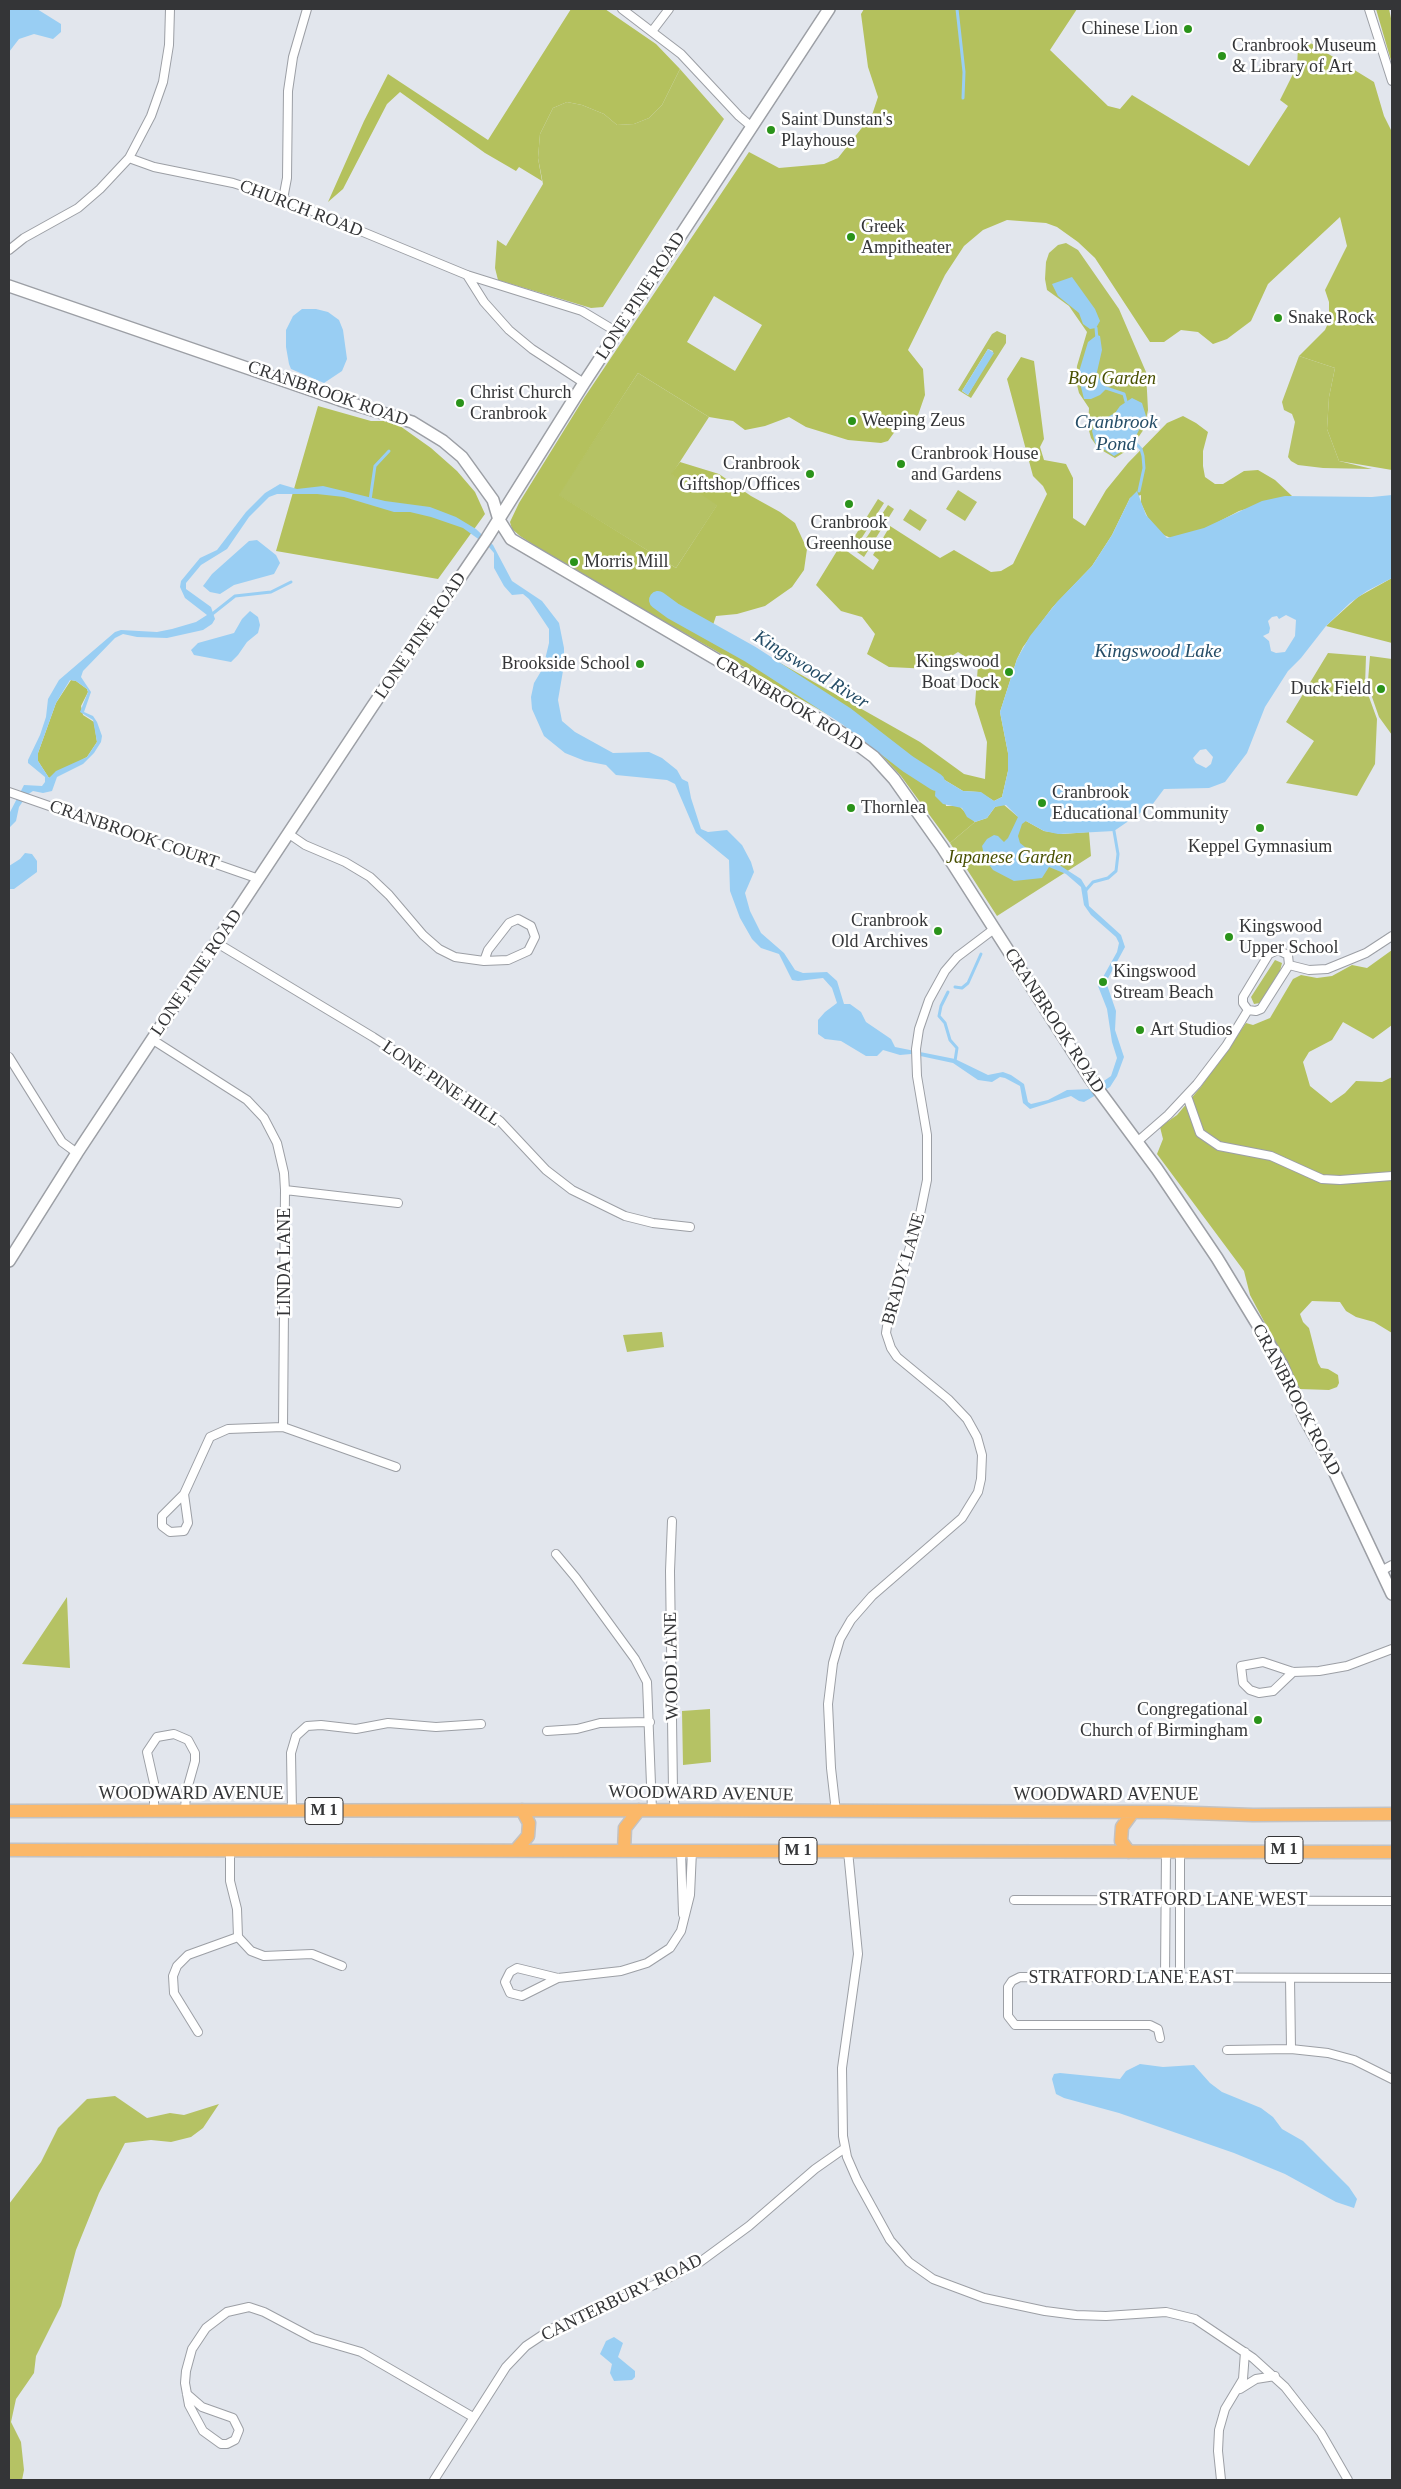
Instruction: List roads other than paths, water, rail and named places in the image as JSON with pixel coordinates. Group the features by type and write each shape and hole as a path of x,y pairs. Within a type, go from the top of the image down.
{"main road":[{"path":"516,1850 528,1836 529,1822 522,1810"},
{"name":"WOODWARD AVENUE","path":"9,1811 646,1810 1133,1812 1252,1815 1392,1814"},
{"path":"624,1851 625,1828 646,1810"},
{"path":"1129,1852 1121,1841 1122,1827 1133,1812"},
{"name":"M 1","path":"9,1850 1390,1852"}],"street":[{"path":"9,250 24,238 78,208 100,189 129,158 152,116 163,82 169,45 170,9"},
{"path":"283,199 286,178 288,91 295,50 307,9"},
{"path":"622,9 653,30 681,54 739,116 752,127"},
{"path":"653,30 669,9"},
{"name":"LONE PINE ROAD","path":"9,1261 77,1153 475,557 584,383 829,9"},
{"path":"1369,9 1392,81"},
{"name":"CHURCH ROAD","path":"129,158 154,167 233,183 283,199 468,275 582,311 617,332"},
{"path":"468,275 484,302 509,330 532,349 584,383"},
{"name":"CRANBROOK ROAD","path":"9,286 340,400 412,422 443,441 462,457 493,500 498,520 511,539 860,745 894,780 942,847 1089,1077 1202,1235 1282,1365 1304,1417 1333,1469 1392,1594"},
{"name":"CRANBROOK COURT","path":"9,792 259,879"},
{"path":"289,834 305,845 345,862 370,877 389,895 423,935 446,954 484,961 508,960 528,951 534,942 533,929 522,920 508,923 488,950 484,961"},
{"name":"BRADY LANE","path":"836,1812 830,1760 828,1704 833,1663 840,1639 854,1616 872,1596 962,1518 978,1492 983,1466 977,1437 967,1419 948,1399 901,1361 891,1348 886,1333 889,1313 919,1219 926,1180 927,1135 916,1060 919,1029 935,986 957,958 994,929"},
{"path":"1289,965 1309,970 1327,968 1366,953 1392,936"},
{"name":"LONE PINE HILL","path":"217,944 373,1037 481,1107 500,1121 546,1170 572,1190 602,1206 633,1218 654,1223 690,1227"},
{"path":"1278,950 1284,951 1289,956 1289,965 1261,1009 1256,1011 1248,1010 1243,1003 1243,997 1270,953 1278,950"},
{"path":"1137,1142 1187,1096 1217,1058 1248,1010"},
{"name":"LINDA LANE","path":"153,1040 247,1100 271,1129 277,1142 284,1172 285,1190 283,1427"},
{"path":"9,1057 62,1142 77,1153"},
{"path":"1187,1096 1198,1130 1205,1138 1219,1146 1271,1156 1322,1179 1340,1180 1392,1176"},
{"path":"285,1190 398,1204"},
{"path":"184,1494 188,1522 184,1531 170,1532 162,1526 162,1516 184,1494 203,1449 214,1433 228,1429 283,1427 396,1467"},
{"name":"WOOD LANE","path":"672,1521 670,1571 673,1791 675,1811"},
{"path":"556,1554 576,1578 642,1670 647,1682 650,1722 646,1810"},
{"path":"1381,1570 1392,1565"},
{"path":"1293,1672 1273,1691 1259,1693 1250,1690 1243,1683 1241,1666 1255,1661 1272,1663 1293,1672 1338,1668 1392,1649"},
{"path":"547,1731 577,1729 600,1723 650,1722"},
{"path":"292,1811 291,1753 296,1736 307,1726 321,1725 356,1729 388,1723 436,1727 480,1724"},
{"path":"154,1811 154,1782 147,1752 156,1737 174,1734 188,1740 195,1753 195,1761 186,1793 185,1811"},
{"path":"230,1850 230,1881 238,1909 238,1937 251,1951 264,1956 312,1954 342,1966"},
{"path":"848,1851 858,1954 842,2068 841,2106 845,2148 863,2194 890,2240 914,2266 939,2282 984,2298 1045,2311 1098,2316 1166,2312 1180,2314 1202,2323 1245,2352 1274,2376 1318,2428 1348,2480"},
{"path":"558,1978 522,1996 510,1993 505,1982 510,1972 517,1968 558,1978 611,1973 647,1963 673,1944 679,1936 684,1921 686,1852"},
{"path":"1165,1978 1166,1852"},
{"path":"1180,1852 1180,1978"},
{"name":"STRATFORD LANE WEST","path":"1014,1900 1392,1901"},
{"path":"198,2032 174,1993 173,1976 177,1966 188,1955 238,1937"},
{"name":"STRATFORD LANE EAST","path":"1160,2038 1158,2029 1150,2025 1014,2024 1008,2016 1008,1990 1012,1981 1020,1977 1392,1978"},
{"path":"1290,1978 1291,2049"},
{"path":"1227,2050 1291,2049 1344,2057 1392,2079"},
{"name":"CANTERBURY ROAD","path":"434,2480 506,2366 530,2342 553,2328 654,2285 707,2257 749,2226 815,2169 845,2148"},
{"path":"187,2394 202,2407 233,2418 239,2430 235,2440 230,2444 221,2444 206,2435 193,2415 187,2394 187,2364 198,2338 222,2314 237,2308 249,2308 264,2312 313,2338 361,2352 473,2417"},
{"path":"1221,2480 1218,2451 1219,2430 1225,2409 1235,2394 1244,2374 1245,2352"},
{"path":"1235,2394 1250,2381 1274,2376"}],"water":[{"path":"9,9 37,9 61,24 61,32 53,39 34,34 19,39 9,52"},
{"path":"1072,277 1095,309 1100,321 1096,328 1090,329 1083,324 1079,313 1058,296 1052,284"},
{"path":"302,309 316,309 328,312 339,320 343,330 347,359 342,371 324,383 291,369 289,364 286,330 293,316"},
{"path":"1097,335 1100,336 1102,350 1097,372 1100,380 1107,388 1100,395 1091,399 1084,399 1078,375 1088,342"},
{"path":"988,349 994,353 968,395 962,391"},
{"name":"Cranbrook Pond","path":"1132,398 1142,403 1146,416 1131,446 1114,456 1095,443 1092,431 1095,424 1115,413 1120,406"},
{"name":"Kingswood Lake","path":"280,484 297,489 323,486 385,501 430,507 456,517 476,529 493,545 512,581 542,601 559,623 564,648 564,665 558,700 562,721 575,732 613,753 649,752 662,758 677,770 682,779 688,782 701,829 708,832 727,830 742,845 754,872 745,893 750,911 761,933 784,953 795,970 803,973 827,972 837,981 844,1004 850,1004 861,1012 866,1022 891,1039 895,1047 955,1059 988,1075 1003,1072 1011,1075 1024,1084 1028,1102 1031,1104 1048,1100 1067,1090 1092,1089 1111,1076 1117,1058 1112,1042 1107,1009 1098,986 1117,952 1119,943 1116,937 1091,915 1084,905 1081,887 1066,874 1049,867 1042,878 1014,881 993,870 985,859 982,846 987,839 994,835 1004,842 1008,838 1018,817 1006,805 995,807 987,818 975,822 967,817 962,808 943,804 935,796 936,782 943,779 963,791 981,792 994,801 1002,797 1008,771 1008,753 1000,712 1017,659 1030,636 1057,602 1092,566 1112,535 1130,498 1137,491 1146,515 1167,538 1204,528 1262,501 1285,496 1372,497 1392,495 1392,578 1367,591 1350,603 1326,626 1301,658 1288,671 1265,707 1247,753 1225,782 1209,788 1164,789 1152,805 1114,831 1058,834 1044,831 1026,821 1022,824 1018,836 1020,843 1030,851 1053,861 1081,879 1087,889 1089,906 1121,935 1125,947 1106,982 1116,1011 1115,1030 1124,1057 1117,1076 1110,1087 1084,1102 1071,1096 1030,1109 1023,1103 1020,1086 1005,1078 1000,1077 992,1082 978,1080 953,1063 911,1054 900,1055 883,1050 877,1056 866,1056 841,1041 825,1039 818,1034 818,1020 837,1003 832,988 823,978 792,980 779,954 761,948 752,939 740,918 730,891 729,860 696,833 675,784 667,780 616,775 606,765 585,761 565,753 544,736 532,709 531,697 534,683 543,668 549,643 549,629 529,599 523,594 512,595 504,586 494,568 494,553 488,546 463,528 431,517 410,512 394,512 344,497 317,494 277,494 269,497 249,517 227,549 201,565 186,583 186,589 211,607 215,619 212,624 203,630 167,638 137,637 123,634 115,638 83,671 81,677 91,692 84,712 93,716 97,722 102,736 101,742 94,753 83,764 57,777 52,791 43,793 33,791 27,795 19,807 16,821 9,828 9,814 24,785 42,786 45,782 45,777 28,763 28,760 46,717 48,699 59,680 115,632 121,630 157,632 196,622 207,615 185,598 180,587 181,581 200,558 217,550 246,512 265,493","holes":["1286,615 1296,620 1295,636 1285,652 1276,653 1271,651 1269,641 1263,636 1269,633 1268,621 1272,617 1277,616 1279,619","70,680 76,681 87,689 88,692 80,712 93,720 97,742 87,757 56,771 49,778 38,761 38,753 56,703","1206,749 1213,757 1211,764 1206,768 1196,763 1193,758 1200,750"]},
{"path":"257,540 276,555 280,563 274,574 234,585 220,594 210,592 203,586 212,574 249,541"},
{"path":"250,611 258,617 260,625 258,633 247,642 231,662 194,655 191,650 198,643 234,633 242,619"},
{"path":"25,853 32,854 37,861 37,872 14,889 9,889 9,866 20,859"},
{"path":"1140,2064 1163,2067 1194,2065 1210,2083 1222,2092 1261,2108 1273,2117 1282,2129 1303,2141 1349,2187 1357,2199 1354,2208 1336,2202 1285,2174 1234,2153 1119,2113 1064,2098 1056,2094 1052,2079 1054,2074 1060,2073 1120,2079 1126,2071"},
{"path":"614,2337 623,2343 618,2357 635,2371 635,2377 632,2380 614,2381 610,2373 612,2364 600,2354 606,2341"}],"waterway":[{"path":"957,9 964,72 963,98"},
{"path":"1096,328 1097,339"},
{"path":"1103,387 1124,394 1127,405"},
{"path":"1132,439 1141,449 1143,456 1144,468 1139,491"},
{"path":"370,500 375,466 389,451"},
{"path":"211,615 235,596 271,592 291,582"},
{"name":"Kingswood River","path":"658,600 673,611 750,654 846,716 908,764 936,782"},
{"path":"1086,890 1093,882 1108,878 1116,871 1118,854 1114,831"},
{"path":"955,987 962,988 968,983 981,954"},
{"path":"948,992 941,1006 939,1016 945,1023 950,1040 957,1048 955,1061"}],"place":[{"name":"Chinese Lion","path":"1188,29"},
{"name":"Cranbrook Museum & Library of Art","path":"1222,56"},
{"name":"Saint Dunstan's Playhouse","path":"771,130"},
{"name":"Greek Ampitheater","path":"851,237"},
{"name":"Snake Rock","path":"1278,318"},
{"name":"Christ Church Cranbrook","path":"460,403"},
{"name":"Weeping Zeus","path":"852,421"},
{"name":"Cranbrook House and Gardens","path":"901,464"},
{"name":"Cranbrook Giftshop/Offices","path":"810,474"},
{"name":"Cranbrook Greenhouse","path":"849,504"},
{"name":"Morris Mill","path":"574,562"},
{"name":"Brookside School","path":"640,664"},
{"name":"Kingswood Boat Dock","path":"1009,672"},
{"name":"Duck Field","path":"1381,689"},
{"name":"Cranbrook Educational Community","path":"1042,803"},
{"name":"Thornlea","path":"851,808"},
{"name":"Keppel Gymnasium","path":"1260,828"},
{"name":"Cranbrook Old Archives","path":"938,931"},
{"name":"Kingswood Upper School","path":"1229,937"},
{"name":"Kingswood Stream Beach","path":"1103,982"},
{"name":"Art Studios","path":"1140,1030"},
{"name":"Congregational Church of Birmingham","path":"1258,1720"}],"park label":[{"name":"Bog Garden","path":"1112,379"},
{"name":"Japanese Garden","path":"1009,858"}]}
